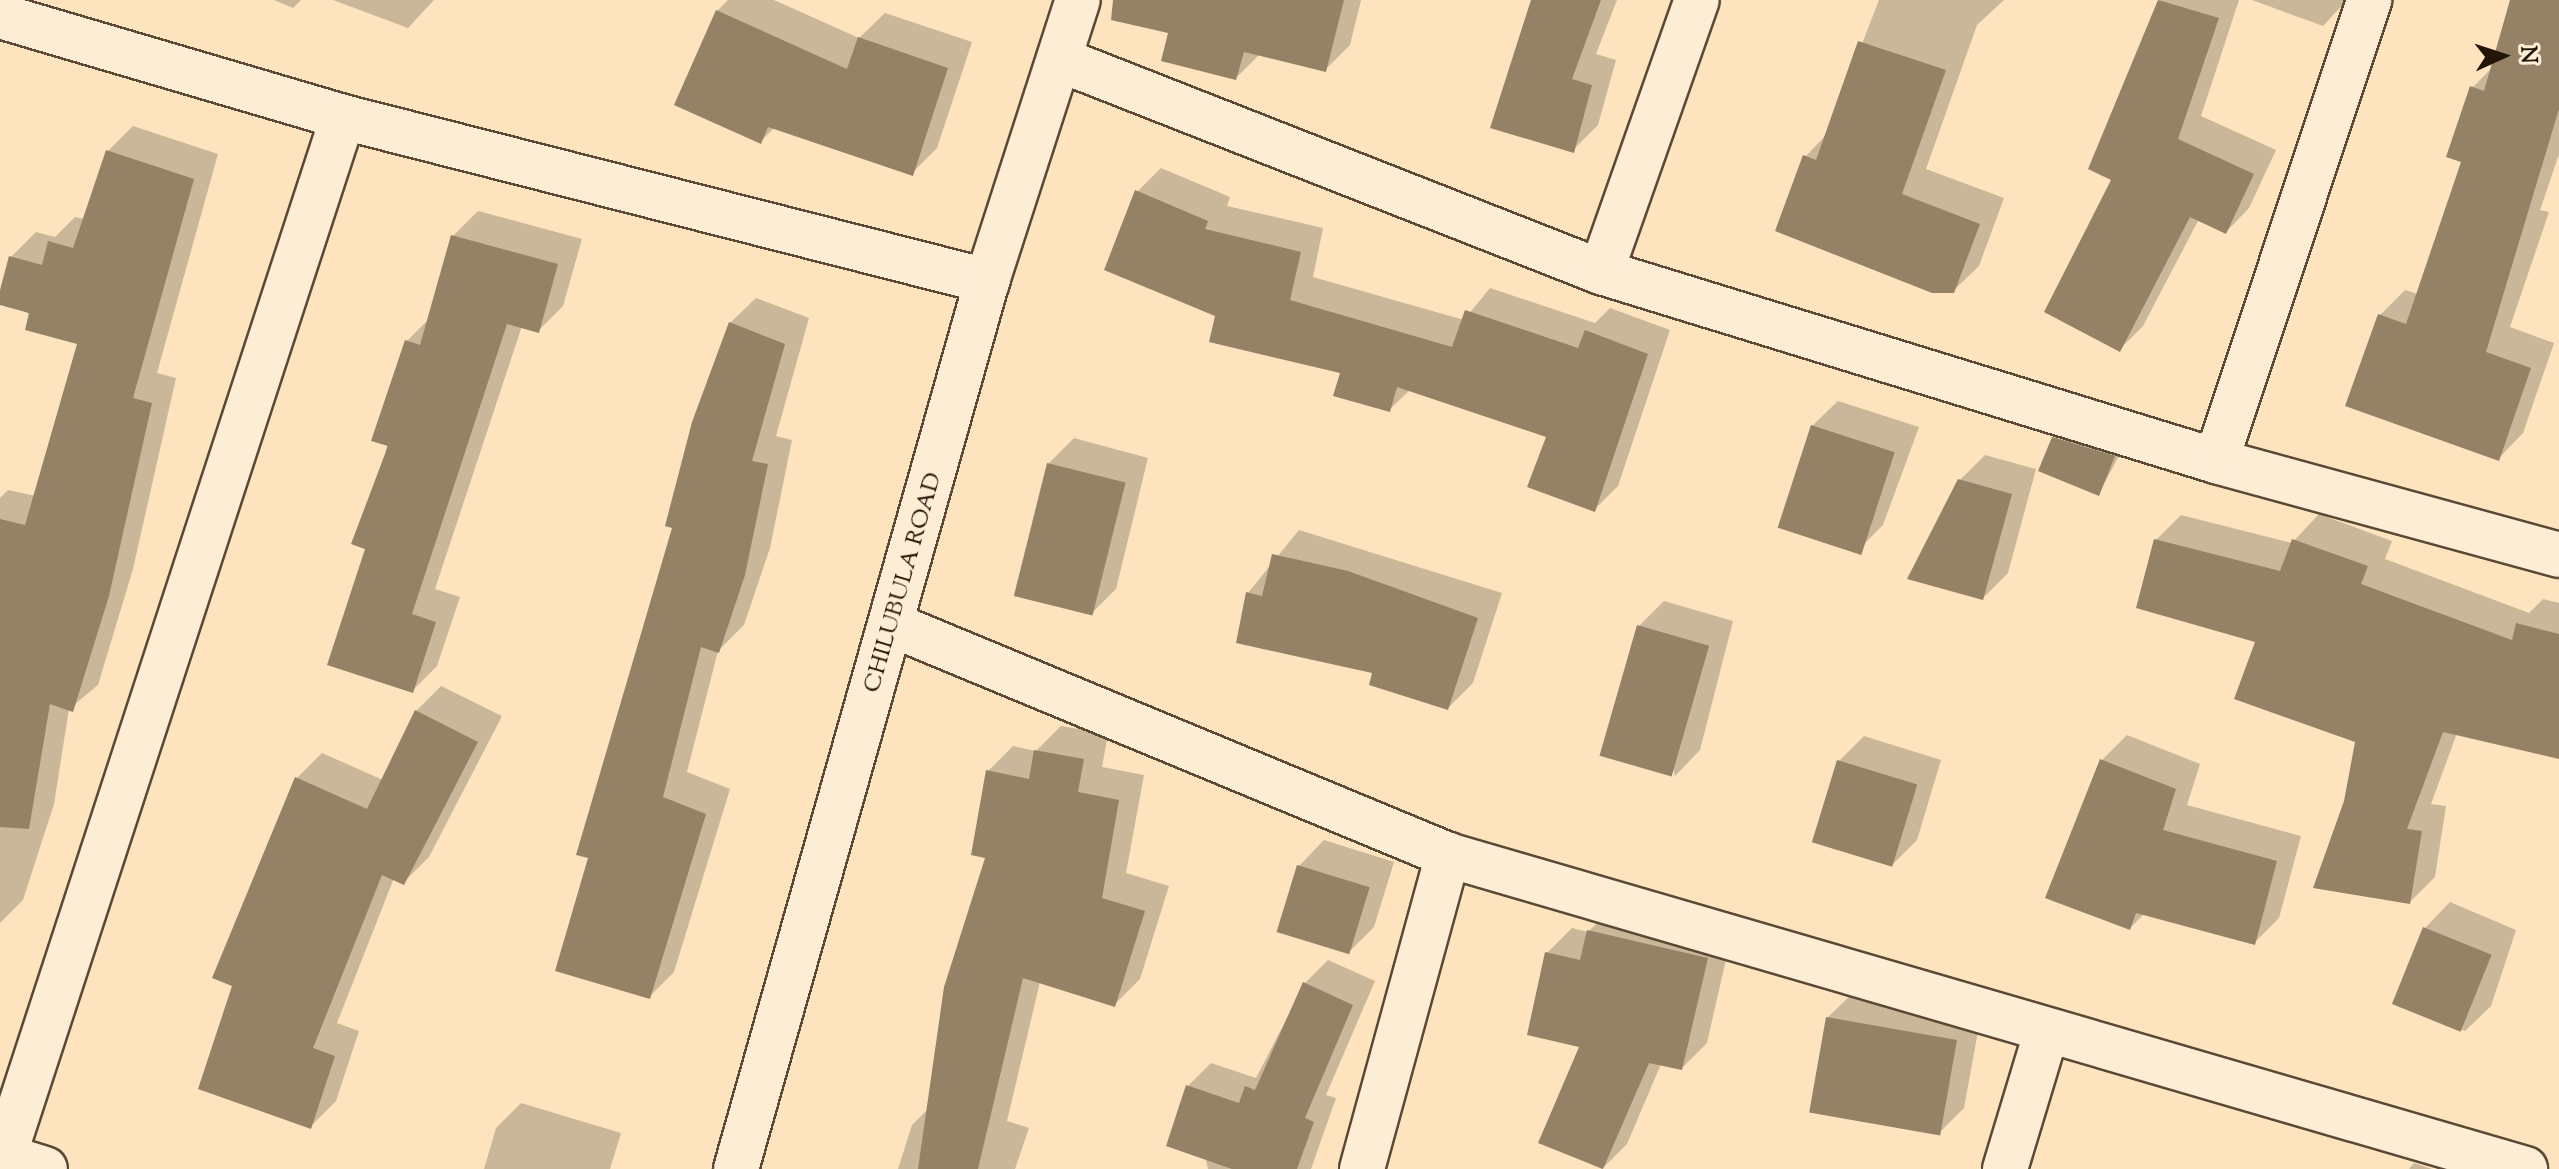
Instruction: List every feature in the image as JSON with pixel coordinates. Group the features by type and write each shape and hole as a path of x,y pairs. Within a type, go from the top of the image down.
{"street":[{"name":"CHILUBULA ROAD","path":"736,1169 893,625 987,281 1078,0"},
{"path":"1601,272 1697,0"},
{"path":"2216,461 2369,0"},
{"path":"0,16 343,117 987,281"},
{"path":"1061,60 1601,272 2216,461 2559,555"},
{"path":"16,1160 343,117"},
{"path":"893,625 1448,855 2046,1033 2525,1169"},
{"path":"1362,1169 1448,855"},
{"path":"2005,1169 2046,1033"}],"building":[{"path":"1113,0 1344,0 1326,72 1244,52 1236,80 1161,61 1168,33 1111,20"},
{"path":"1531,0 1601,0 1572,79 1592,85 1574,153 1490,128"},
{"path":"2158,0 2219,18 2178,139 2254,174 2226,234 2190,217 2120,352 2044,312 2111,180 2088,169"},
{"path":"2510,0 2559,0 2559,109 2486,352 2531,368 2499,461 2345,406 2378,314 2406,324 2461,162 2446,157 2470,86 2484,91"},
{"path":"716,10 847,69 858,37 948,68 913,176 768,127 761,144 674,105"},
{"path":"1858,41 1946,70 1902,194 1980,224 1954,293 1932,293 1775,231 1803,155 1816,160"},
{"path":"106,150 194,179 133,398 152,403 109,596 73,712 50,704 29,829 0,827 0,519 25,525 77,344 25,330 29,313 0,305 0,290 9,256 42,265 48,241 73,248"},
{"path":"1135,190 1208,221 1205,229 1301,252 1290,300 1452,347 1465,310 1578,348 1585,330 1648,354 1595,512 1527,487 1546,437 1397,387 1390,412 1333,396 1340,373 1209,342 1215,316 1104,270"},
{"path":"451,235 558,264 539,333 507,324 412,614 436,622 413,693 327,665 365,549 351,544 388,446 371,441 405,340 420,345"},
{"path":"729,322 785,344 752,461 768,464 745,575 719,653 701,647 663,797 706,814 650,999 555,971 588,858 576,855 672,528 665,526 692,422"},
{"path":"1811,425 1895,452 1861,555 1778,528"},
{"path":"2052,437 2115,456 2099,496 2038,471"},
{"path":"1047,463 1126,483 1092,616 1014,596"},
{"path":"1958,479 2012,494 1983,600 1907,579"},
{"path":"2154,539 2280,571 2292,539 2368,566 2361,584 2512,640 2516,623 2559,634 2559,759 2443,732 2407,829 2422,831 2410,904 2313,888 2344,801 2355,742 2234,699 2255,642 2136,608"},
{"path":"1272,554 1348,571 1478,618 1448,710 1369,685 1372,673 1236,643 1246,592 1262,596"},
{"path":"1637,625 1709,646 1672,776 1600,756"},
{"path":"415,710 478,742 404,885 382,875 313,1048 335,1056 311,1129 198,1089 232,986 212,978 295,777 367,809"},
{"path":"1034,750 1084,759 1078,792 1119,800 1102,898 1145,911 1115,1007 1023,978 978,1169 918,1169 944,987 985,858 971,855 986,770 1029,779"},
{"path":"2100,759 2176,789 2163,830 2277,861 2255,945 2136,913 2130,930 2045,898"},
{"path":"1837,760 1917,785 1892,867 1812,842"},
{"path":"1297,865 1370,887 1349,954 1277,932"},
{"path":"2423,927 2492,955 2461,1032 2392,1004"},
{"path":"1587,930 1708,958 1682,1070 1649,1063 1603,1169 1538,1143 1579,1047 1527,1035 1545,952 1580,960"},
{"path":"1303,982 1353,1005 1305,1118 1314,1122 1297,1169 1232,1169 1166,1146 1186,1085 1239,1103 1245,1086 1255,1090"},
{"path":"1826,1017 1957,1040 1940,1136 1809,1113"}]}
